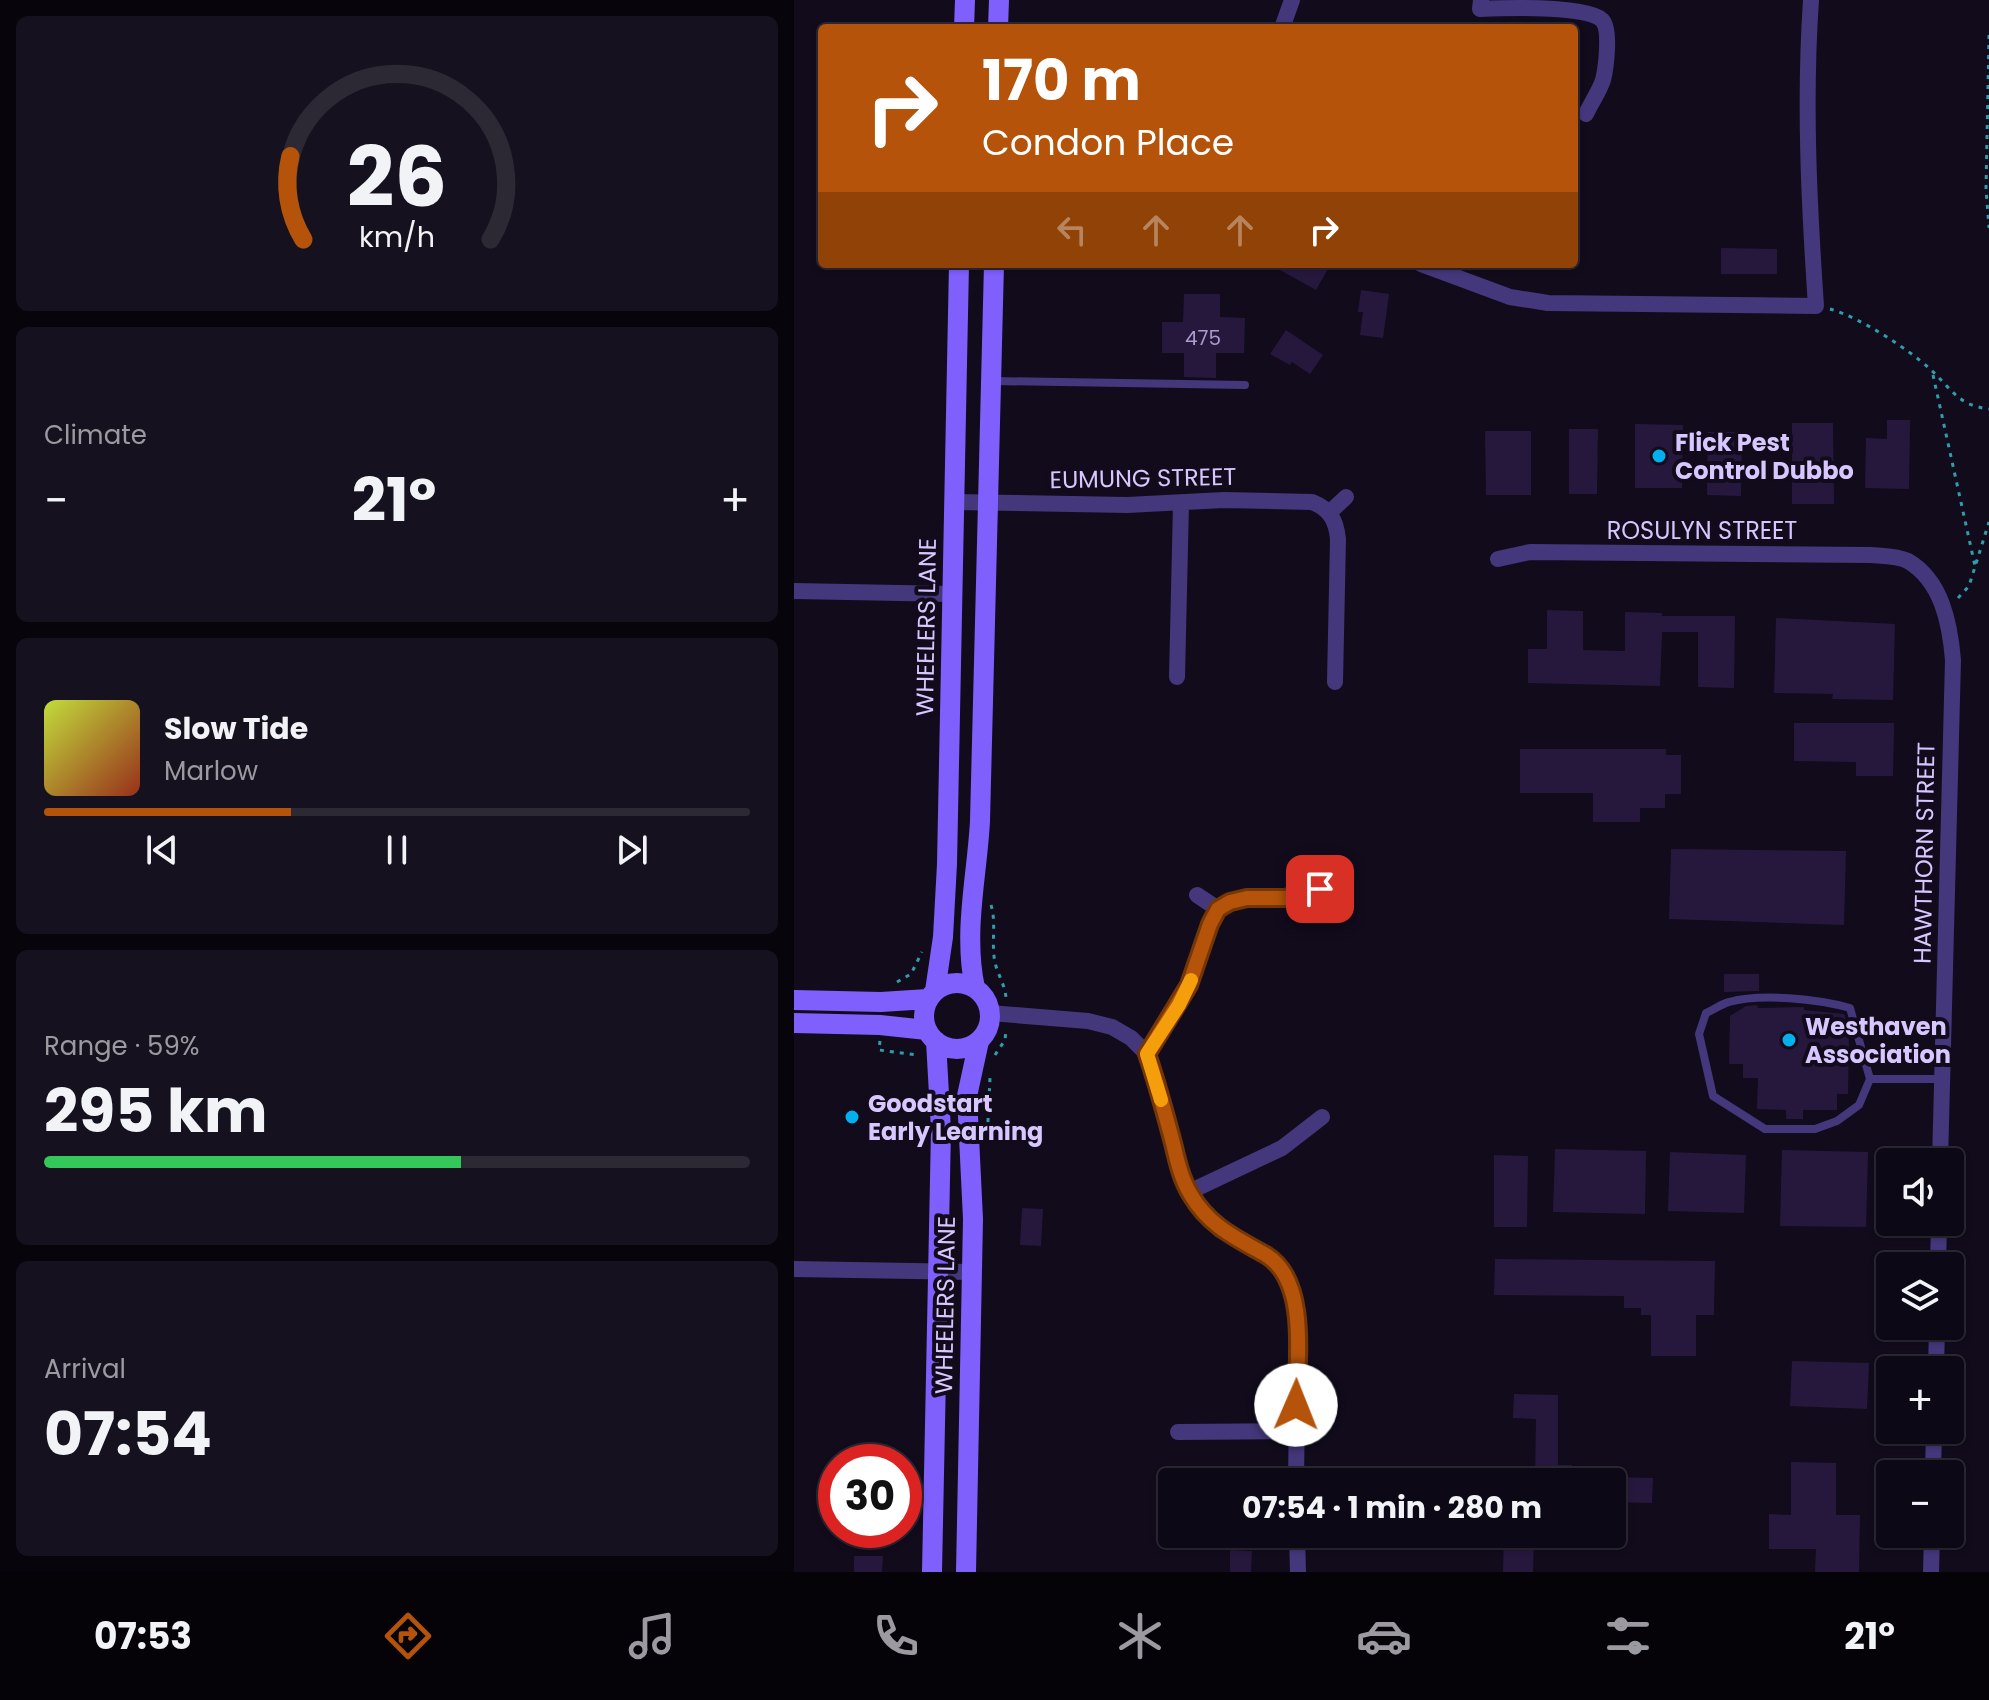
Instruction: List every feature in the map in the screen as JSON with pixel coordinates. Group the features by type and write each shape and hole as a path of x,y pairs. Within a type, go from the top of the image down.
{"main road":[{"path":"964,24 965,0"},
{"path":"998,24 999,0"},
{"name":"WHEELERS LANE","path":"931,995 945,910 959,268"},
{"path":"975,988 969,961 968,933 978,863 980,821 994,268"},
{"path":"794,1000 881,1002 931,995 954,982 975,988 983,994 990,1013 986,1033 979,1041 962,1049 944,1046 931,1036 880,1025 794,1023"},
{"path":"931,995 924,1020 931,1036"},
{"name":"WHEELERS LANE","path":"931,1036 941,1100 932,1572"},
{"name":"WHEELERS LANE","path":"966,1572 972,1272 972,1180 967,1096 979,1041"}],"street":[{"path":"1283,24 1292,0"},
{"path":"1481,0 1480,9 1525,6 1601,19 1608,38 1603,81 1586,114"},
{"path":"1432,268 1510,297 1548,303 1816,306 1808,181 1806,65 1811,0"},
{"path":"1335,682 1338,539 1337,525 1330,512 1346,497"},
{"name":"EUMUNG STREET","path":"954,502 1312,502 1330,512"},
{"path":"1177,677 1181,504"},
{"name":"ROSULYN STREET","path":"1498,559 1530,552 1871,555 1906,560"},
{"name":"HAWTHORN STREET","path":"1906,560 1936,588 1953,660 1941,1148"},
{"path":"794,591 953,594"},
{"path":"1147,1054 1189,985 1218,909 1247,898 1285,898 1320,889"},
{"path":"1197,895 1218,909"},
{"path":"990,1013 1088,1021 1112,1027 1131,1038 1147,1054 1189,1192 1202,1213 1220,1230 1269,1257 1283,1271 1291,1288 1298,1327 1296,1468"},
{"path":"1189,1192 1282,1148 1322,1117"},
{"path":"794,1269 972,1272"},
{"path":"1178,1432 1295,1431"},
{"path":"1297,1548 1298,1572"},
{"path":"1931,1572 1932,1548"}],"lane":[{"path":"992,381 1245,385"},
{"path":"1770,998 1824,1000 1850,1008 1870,1079 1859,1105 1837,1121 1815,1129 1765,1129 1713,1096 1699,1034 1706,1013 1728,1002 1770,998"},
{"path":"1870,1079 1943,1079"}],"path":[{"path":"1989,35 1986,189 1989,228"},
{"path":"1816,306 1851,314 1933,372 1967,405 1989,409"},
{"path":"1933,372 1975,566"},
{"path":"1944,612 1969,586 1989,522"}],"building":[{"path":"1721,248 1777,249 1777,274 1721,274"},
{"path":"1276,268 1326,268 1316,290"},
{"path":"1361,290 1389,294 1383,338 1360,335 1363,312 1358,312"},
{"path":"1184,294 1220,294 1220,317 1245,318 1244,353 1216,353 1216,378 1184,377 1184,353 1162,353 1162,322 1183,322"},
{"path":"1286,330 1323,355 1310,374 1292,362 1290,365 1270,354"},
{"path":"1887,420 1910,420 1909,489 1865,488 1866,438 1887,439"},
{"path":"1792,423 1833,423 1834,504 1792,504"},
{"name":"Flick Pest Control Dubbo","path":"1635,424 1683,425 1682,488 1635,488"},
{"path":"1569,429 1598,429 1597,494 1569,494"},
{"path":"1485,431 1531,431 1531,495 1486,495"},
{"path":"1708,432 1742,432 1741,496 1707,495"},
{"path":"1547,610 1583,611 1583,650 1625,651 1625,612 1662,613 1662,616 1735,616 1734,688 1698,687 1698,632 1662,632 1660,686 1528,683 1528,649 1547,649"},
{"path":"1776,618 1895,624 1893,700 1832,699 1833,694 1774,693"},
{"path":"1794,723 1894,723 1893,776 1856,776 1856,762 1794,761"},
{"path":"1520,749 1666,749 1666,755 1681,755 1681,794 1665,794 1665,808 1640,808 1640,822 1593,822 1593,793 1520,793"},
{"path":"1671,849 1846,851 1844,925 1669,919"},
{"path":"1724,974 1759,974 1759,991 1724,992"},
{"name":"Westhaven Association","path":"1757,1005 1758,1008 1804,1007 1804,1010 1844,1014 1849,1031 1848,1094 1837,1094 1837,1110 1803,1110 1803,1119 1786,1119 1786,1110 1757,1109 1758,1078 1743,1078 1743,1064 1729,1064 1730,1016 1746,1006"},
{"path":"1555,1149 1646,1151 1645,1214 1553,1212"},
{"path":"1782,1150 1868,1152 1866,1227 1780,1226"},
{"path":"1670,1152 1746,1155 1744,1213 1668,1211"},
{"path":"1494,1155 1528,1156 1527,1227 1494,1227"},
{"path":"1022,1208 1043,1209 1041,1246 1020,1245"},
{"path":"1495,1259 1715,1261 1714,1315 1696,1315 1696,1356 1651,1356 1651,1315 1641,1315 1641,1308 1624,1308 1624,1296 1494,1295"},
{"path":"1792,1361 1869,1363 1867,1409 1790,1406"},
{"path":"1514,1394 1558,1395 1558,1465 1572,1465 1572,1468 1535,1468 1536,1419 1513,1418"},
{"path":"1791,1462 1836,1463 1836,1515 1860,1515 1859,1572 1815,1572 1816,1549 1769,1549 1769,1514 1791,1515"},
{"path":"1626,1477 1653,1478 1652,1503 1626,1502"},
{"path":"1504,1548 1534,1548 1533,1572 1503,1572"},
{"path":"1230,1550 1252,1551 1251,1572 1230,1572"},
{"path":"854,1556 883,1556 882,1572 854,1572"}],"slow traffic":[{"path":"1161,1100 1147,1054 1179,1005 1191,980"}],"place":[{"name":"Flick Pest Control Dubbo","path":"1659,456"},
{"name":"Westhaven Association","path":"1789,1040"},
{"name":"Goodstart Early Learning","path":"852,1117"}],"route":[{"path":"1296,1405 1298,1327 1291,1288 1283,1271 1269,1257 1220,1230 1202,1213 1189,1192 1147,1054 1189,985 1218,909 1247,898 1285,898 1320,889"}]}
